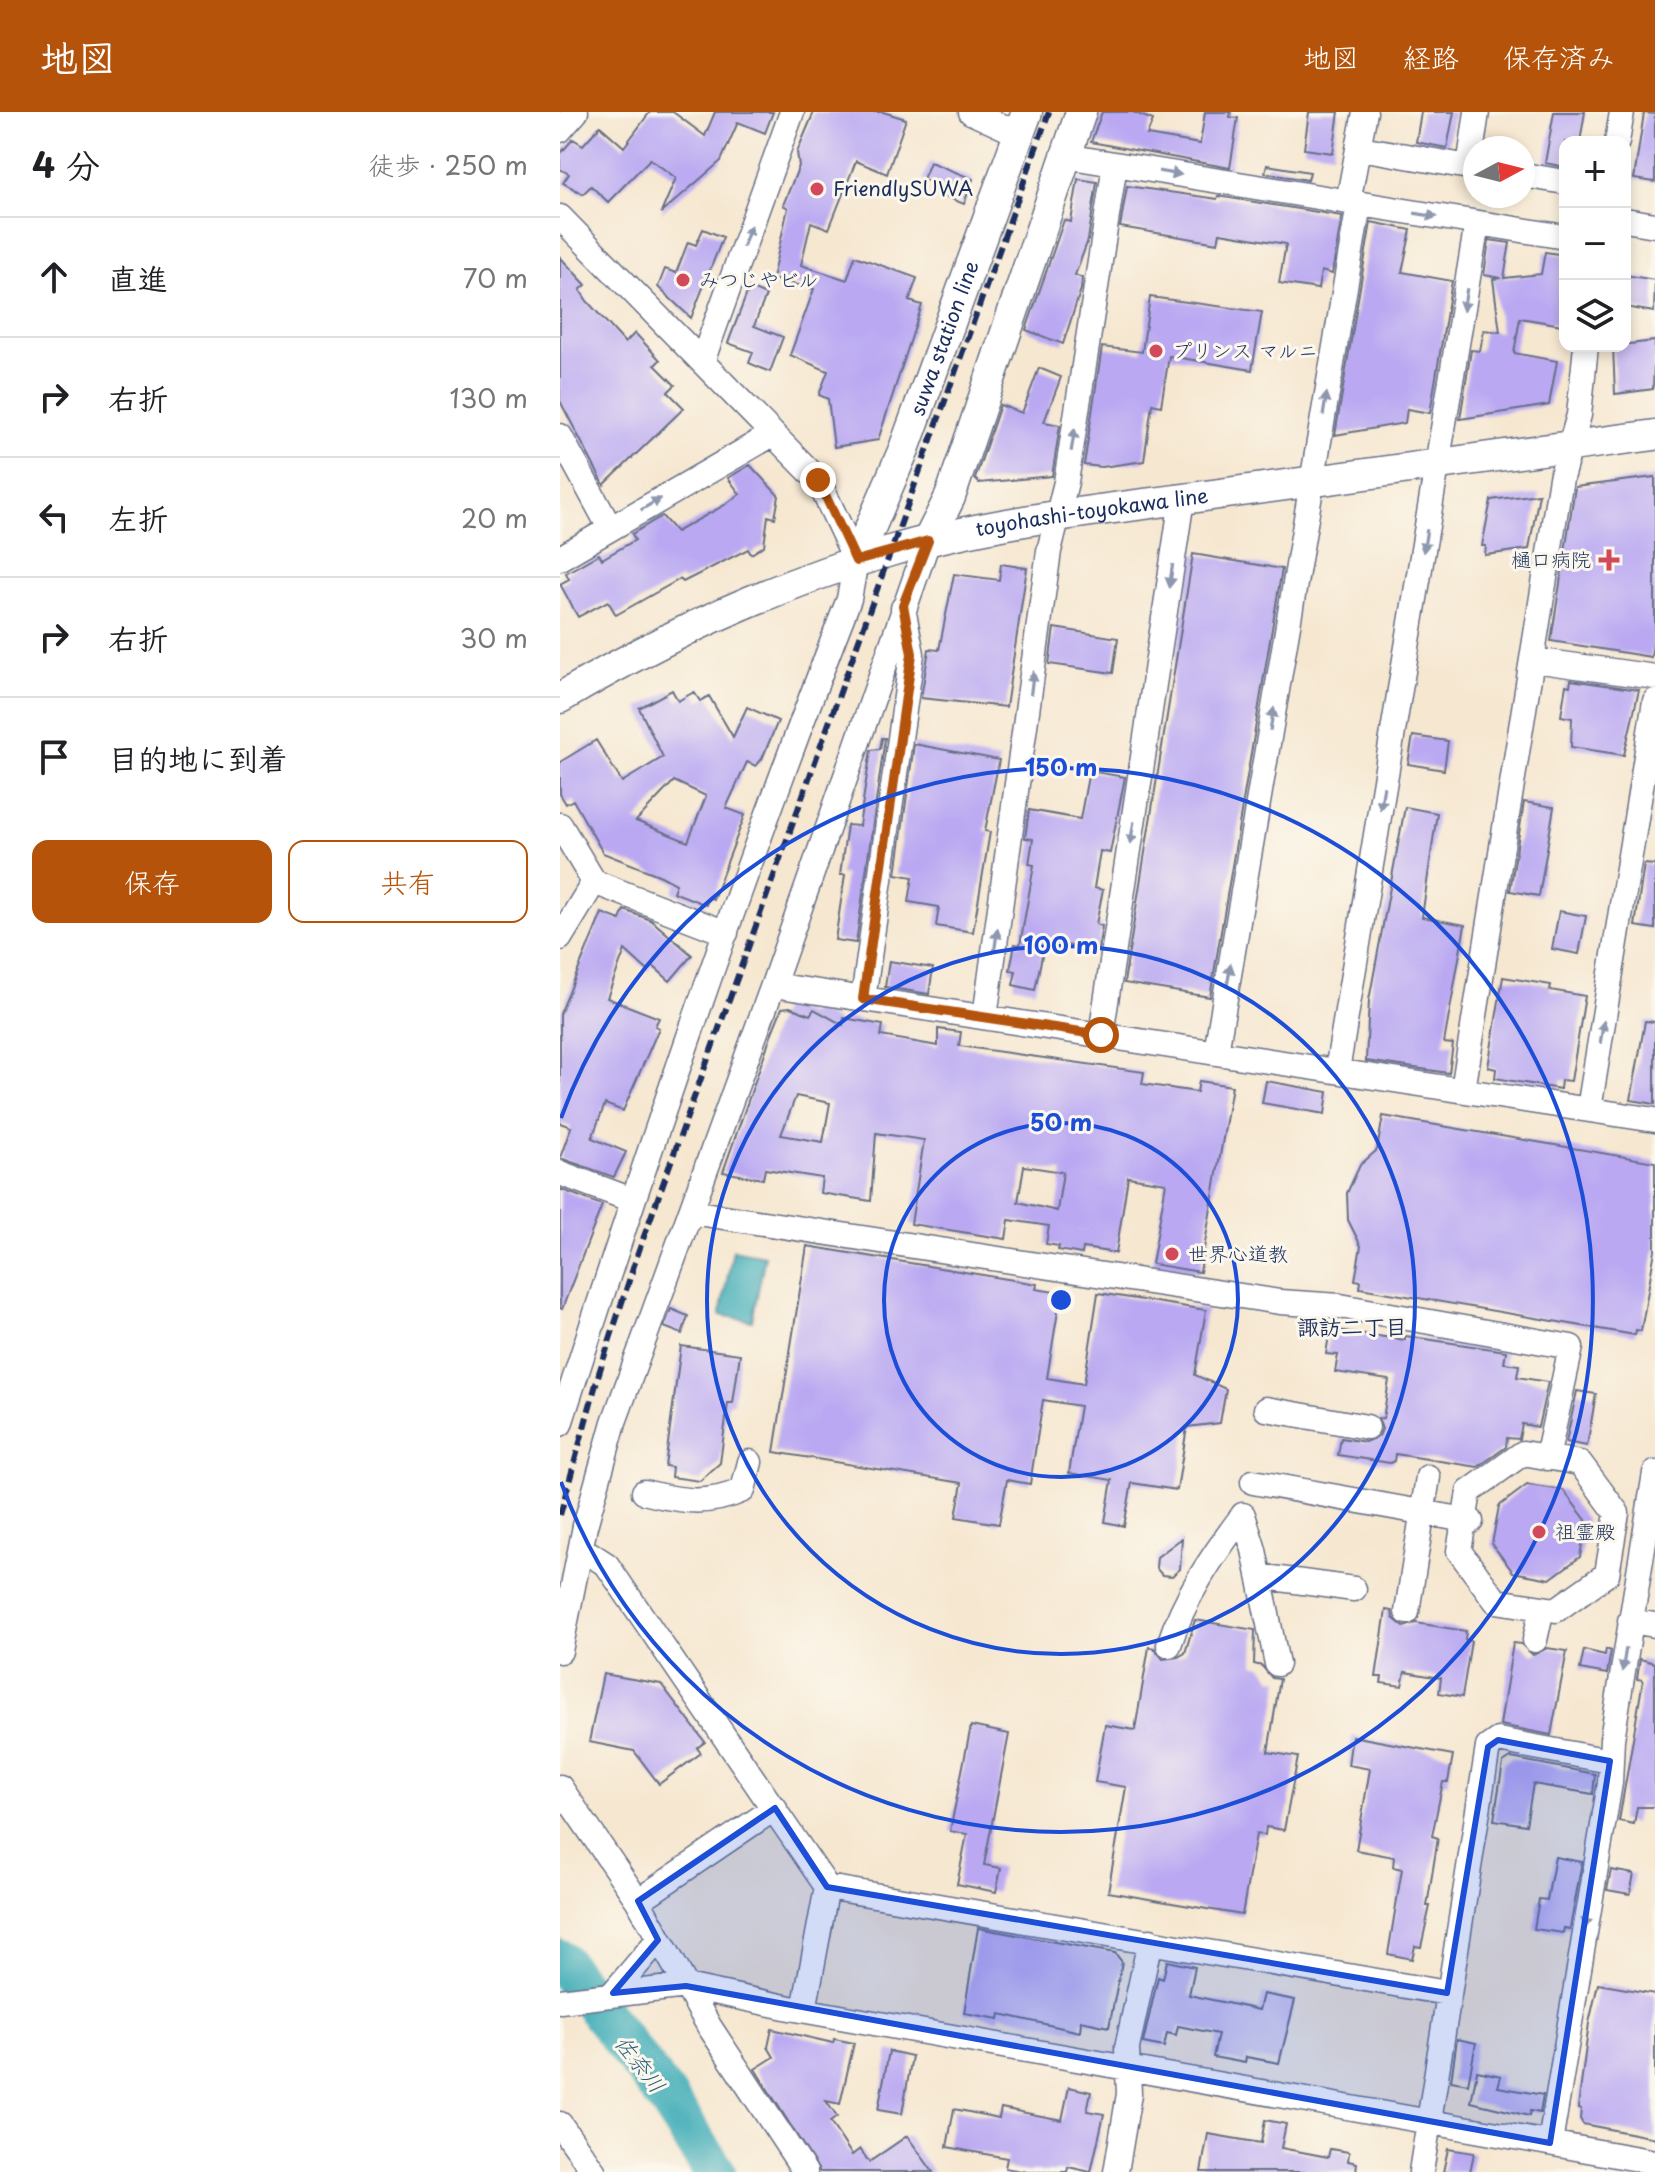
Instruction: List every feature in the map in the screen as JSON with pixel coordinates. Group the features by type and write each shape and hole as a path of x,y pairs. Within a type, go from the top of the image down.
{"main road":[{"path":"928,541 950,497 1081,112"},
{"name":"suwa station line","path":"856,561 904,449 1023,123"},
{"name":"toyohashi-toyokawa line","path":"560,698 634,654 736,608 856,561 928,541 1058,517 1655,435"}],"street":[{"path":"560,130 576,112"},
{"path":"702,362 792,112"},
{"path":"971,112 1023,123"},
{"path":"1216,1052 1313,481 1365,112"},
{"path":"1475,136 1477,112"},
{"path":"1618,136 1622,112"},
{"path":"1360,148 1463,165"},
{"path":"1065,156 1559,236"},
{"path":"985,1017 1049,551 1058,517 1115,164"},
{"path":"1535,177 1559,181"},
{"path":"560,217 818,480 856,561 849,599 632,1200 560,1424"},
{"path":"1631,221 1655,225"},
{"path":"1337,1071 1477,223"},
{"path":"1463,1090 1568,447 1579,415 1585,352"},
{"path":"560,558 773,434"},
{"path":"560,436 610,528"},
{"path":"1101,1035 1182,499"},
{"path":"560,1651 581,1548 614,1422 773,985 903,605 928,541"},
{"path":"863,999 912,654 903,605"},
{"path":"1534,660 1655,677"},
{"path":"1589,1109 1655,701"},
{"path":"560,825 594,882 726,933"},
{"path":"560,938 594,882"},
{"path":"773,985 1655,1120"},
{"path":"560,1173 632,1200"},
{"path":"691,1212 1280,1302 1340,1306 1571,1347 1547,1458"},
{"path":"1266,1409 1367,1427"},
{"path":"1523,1453 1547,1458 1580,1463 1617,1513 1608,1544 1607,1574 1556,1610 1496,1601 1459,1551 1467,1520 1469,1492 1523,1453"},
{"path":"644,1492 683,1502 720,1500 743,1490 750,1462"},
{"path":"1550,2143 1610,1783 1610,1761 1630,1621 1655,1473"},
{"path":"1407,1612 1428,1477"},
{"path":"1253,1482 1467,1520"},
{"path":"1169,1645 1179,1615 1220,1545 1243,1515 1277,1664"},
{"path":"581,1548 607,1565 827,1887 804,2010"},
{"path":"1259,1576 1354,1589"},
{"path":"1531,1604 1535,1640"},
{"path":"1630,1621 1655,1625"},
{"path":"1421,2172 1488,1747 1498,1740 1610,1761"},
{"path":"560,1787 638,1901 709,2026 805,2172"},
{"path":"638,1901 775,1808"},
{"path":"827,1887 1447,1993"},
{"path":"613,1993 658,1940"},
{"path":"1116,2172 1129,2094 1127,2048 1150,1941"},
{"path":"560,2001 686,1986 804,2010 1655,2162"},
{"path":"560,2124 594,2172"}],"highlighted area":[{"path":"1498,1740 1610,1761 1550,2143 686,1986 613,1993 658,1940 638,1901 775,1808 827,1887 1447,1993 1488,1747"}],"water":[{"path":"733,1250 765,1256 752,1321 720,1315"}],"building":[{"path":"650,112 673,112 705,136 715,112 773,112 765,133 738,122 721,161 661,213 676,178 650,159 608,202 591,186 583,194 563,183 569,174 560,169 560,154 573,139 583,145 600,126 624,147"},
{"path":"814,112 883,112 906,119 887,174 856,161 829,229 811,222 801,265 847,280 855,256 917,278 909,301 922,305 878,440 834,447 828,399 819,395 828,371 790,355 814,289 772,279 788,208 783,205 799,166 797,152"},
{"path":"1102,112 1133,112 1153,120 1147,135 1200,144 1205,112 1231,112 1230,117 1238,118 1230,168 1091,142"},
{"path":"1309,112 1339,112 1333,153 1304,149"},
{"path":"1421,112 1454,112 1447,148 1416,142"},
{"path":"1554,112 1585,112 1581,136 1559,136 1559,166 1545,163"},
{"path":"1644,113 1655,114 1655,182 1634,179"},
{"path":"930,162 973,179 964,204 936,193 933,189 935,184 923,179"},
{"path":"1267,165 1310,172 1308,180 1265,173"},
{"path":"1078,179 1097,182 1088,240 1075,275 1082,278 1081,289 1063,344 1026,330 1064,220 1071,222"},
{"path":"1127,186 1217,199 1218,196 1342,216 1332,274 1321,271 1318,289 1279,283 1286,244 1220,233 1218,243 1120,227"},
{"path":"1371,222 1411,230 1402,272 1452,281 1430,413 1407,409 1405,423 1335,435"},
{"name":"みつじやビル","path":"703,229 723,237 691,318 658,287 665,269 676,273 688,242 696,245"},
{"path":"1489,240 1510,243 1504,278 1541,274 1545,252 1559,254 1559,324 1520,318 1514,353 1557,361 1549,405 1460,419 1471,350 1480,351 1484,330 1500,332 1493,279 1501,278 1484,275"},
{"path":"560,257 586,285 580,290 587,301 625,343 635,333 660,360 655,365 675,385 668,392 684,408 604,485 560,401"},
{"path":"1631,276 1655,280 1654,312 1631,308"},
{"path":"749,288 766,295 754,326 783,337 770,372 749,363 753,352 728,343"},
{"path":"1150,297 1262,312 1252,370 1169,356 1161,406 1152,404 1144,461 1102,467 1084,465 1102,347 1142,352"},
{"path":"1655,341 1653,389 1615,394 1613,352 1631,352 1631,344"},
{"path":"1039,368 1061,377 1044,422 1060,425 1052,476 979,483 975,479 1000,405 1022,413"},
{"path":"750,465 779,496 775,518 768,516 764,546 751,554 748,549 683,582 680,579 616,615 608,601 578,617 560,584 569,579 566,573 599,554 602,559 635,540 632,534 662,516 676,532 723,506 740,494 728,478"},
{"name":"樋口病院","path":"1655,477 1655,632 1651,657 1551,641 1575,487"},
{"path":"1539,494 1529,549 1485,555 1486,546 1482,546 1491,500"},
{"path":"1193,554 1282,569 1210,997 1124,983"},
{"path":"1001,564 1027,568 1006,707 921,698 929,649 939,650 954,574 999,580"},
{"path":"1054,628 1118,638 1113,673 1049,664"},
{"path":"1571,680 1639,690 1624,755 1571,747 1572,718 1561,716 1566,685 1570,686"},
{"path":"672,690 678,701 694,692 700,701 709,696 733,737 747,707 778,721 762,759 756,766 747,762 726,808 745,815 713,899 709,897 706,905 673,892 676,884 661,876 603,853 573,800 566,804 560,794 560,762 596,740 622,782 663,757 639,708","holes":["674,781 706,796 688,842 636,821"]},
{"path":"1413,736 1448,741 1444,770 1408,764"},
{"path":"882,738 885,738 856,943 835,940 845,875 840,875 847,825 859,826 871,750 880,749"},
{"path":"914,744 999,760 985,831 990,832 973,932 936,926 939,907 909,902 913,877 896,874"},
{"path":"1089,771 1125,777 1110,853 1100,851 1094,888 1103,890 1096,924 1102,926 1098,951 1045,941 1035,990 1013,985 1016,971 1010,970 1015,944 1020,945 1034,865 1029,864 1033,839 1025,838 1029,810 1080,819"},
{"path":"1524,802 1554,807 1539,896 1510,891"},
{"path":"1405,807 1437,813 1422,917 1465,925 1444,1043 1453,1044 1449,1073 1366,1061 1369,1000"},
{"path":"1644,864 1655,865 1655,929 1635,926"},
{"path":"624,910 651,920 692,955 670,981 652,965 648,971 625,950 607,998 659,1018 655,1026 659,1028 623,1111 605,1104 592,1138 626,1152 614,1177 560,1158 571,1127 560,1123 560,1014 602,913 620,920"},
{"path":"1559,911 1586,916 1579,954 1552,949"},
{"path":"889,961 933,968 929,994 885,987"},
{"path":"1503,977 1551,985 1550,990 1585,996 1571,1081 1561,1080 1560,1089 1495,1078 1496,1069 1488,1067"},
{"path":"790,1007 810,1015 814,1009 843,1025 844,1018 883,1025 881,1036 938,1046 938,1029 961,1032 959,1046 1144,1072 1142,1084 1197,1092 1199,1081 1232,1086 1200,1272 1152,1264 1166,1183 1128,1177 1116,1253 1083,1248 1082,1254 1058,1250 1059,1246 1046,1244 1049,1226 1009,1220 1006,1239 911,1224 924,1140 876,1133 871,1201 820,1193 822,1178 765,1169 763,1179 723,1172 782,1008","holes":["796,1096 830,1103 823,1142 781,1135","1024,1166 1063,1172 1057,1211 1018,1202"]},
{"path":"1645,1021 1655,1022 1655,1104 1631,1100"},
{"path":"1266,1081 1328,1092 1325,1114 1262,1103"},
{"path":"1383,1116 1655,1162 1655,1250 1641,1331 1636,1330 1635,1335 1360,1288 1361,1281 1355,1280 1361,1246 1348,1220 1347,1193 1360,1165 1377,1150"},
{"path":"560,1189 602,1205 562,1309 560,1308"},
{"path":"807,1246 1037,1284 1036,1289 1061,1293 1047,1378 1084,1384 1098,1293 1206,1310 1195,1375 1226,1389 1220,1423 1187,1427 1177,1490 1132,1483 1124,1526 1105,1522 1112,1480 1069,1473 1080,1406 1043,1400 1030,1484 1007,1480 999,1524 956,1517 962,1483 774,1452"},
{"path":"671,1309 688,1316 682,1334 664,1327"},
{"path":"1330,1329 1506,1351 1504,1363 1519,1365 1517,1377 1548,1382 1538,1427 1522,1424 1519,1439 1507,1438 1506,1447 1478,1467 1395,1454 1394,1461 1390,1463 1338,1455 1341,1438 1365,1442 1379,1436 1382,1429 1378,1418 1383,1419 1389,1380 1335,1372 1338,1355 1326,1354"},
{"path":"681,1346 740,1354 733,1403 728,1403 720,1463 700,1481 671,1477 672,1467 665,1466"},
{"path":"1577,1391 1596,1394 1587,1446 1566,1442"},
{"name":"祖霊殿","path":"1527,1485 1563,1490 1586,1520 1580,1557 1550,1579 1513,1572 1492,1544 1499,1506"},
{"path":"1182,1538 1180,1569 1172,1576 1162,1575 1156,1568 1157,1557"},
{"path":"1386,1610 1392,1611 1393,1618 1404,1627 1416,1623 1466,1631 1465,1640 1471,1641 1462,1697 1439,1693 1441,1678 1405,1672 1402,1686 1381,1683 1382,1677 1376,1677"},
{"path":"1195,1620 1255,1630 1254,1664 1262,1666 1272,1678 1280,1679 1268,1752 1298,1757 1284,1830 1266,1827 1265,1835 1256,1834 1242,1915 1108,1892 1126,1787 1095,1782 1105,1725 1135,1730 1149,1647 1154,1648 1163,1659 1185,1653"},
{"path":"1513,1643 1521,1644 1533,1655 1547,1648 1567,1651 1551,1735 1500,1725"},
{"path":"1606,1649 1611,1651 1607,1674 1580,1669 1584,1650 1605,1655"},
{"path":"1640,1659 1655,1663 1655,1807 1637,1807 1634,1824 1619,1821 1643,1680 1637,1679"},
{"path":"603,1674 661,1684 705,1742 697,1748 701,1753 659,1784 634,1751 589,1742"},
{"path":"971,1726 1009,1734 984,1865 1001,1868 996,1892 957,1884 967,1834 950,1831"},
{"path":"1352,1736 1453,1755 1448,1782 1443,1782 1432,1836 1438,1838 1427,1906 1430,1906 1421,1947 1415,1946 1412,1959 1388,1954 1402,1869 1393,1867 1394,1857 1356,1850 1370,1769 1348,1765"},
{"path":"1511,1758 1595,1774 1593,1794 1533,1784 1526,1825 1494,1820 1503,1763"},
{"path":"1555,1857 1582,1862 1570,1929 1564,1928 1563,1933 1534,1929 1539,1899 1547,1900"},
{"path":"1611,1870 1634,1874 1630,1894 1607,1890"},
{"path":"978,1928 1115,1953 1122,1962 1109,2027 1081,2021 1080,2032 1000,2014 999,2019 964,2013"},
{"path":"1167,1961 1195,1967 1189,1995 1259,2010 1263,1994 1295,2000 1279,2063 1246,2057 1245,2063 1213,2057 1218,2034 1178,2026 1176,2035 1167,2033 1164,2047 1143,2043 1158,1977 1163,1979"},
{"path":"1598,1984 1655,1994 1655,2138 1583,2124 1580,2119 1581,2109 1578,2108 1589,2023"},
{"path":"772,2029 833,2043 834,2039 854,2043 840,2104 826,2101 837,2117 830,2122 852,2155 860,2149 869,2162 907,2136 933,2172 820,2172 755,2069 774,2057 768,2047"},
{"path":"1457,2039 1476,2043 1468,2084 1451,2081"},
{"path":"889,2051 912,2056 902,2114 878,2110"},
{"path":"1477,2071 1501,2076 1498,2087 1543,2095 1540,2113 1530,2111 1529,2116 1471,2102"},
{"path":"1069,2087 1091,2092 1087,2111 1104,2114 1091,2172 1068,2167 1067,2172 1027,2172 1005,2168 1007,2158 947,2147 954,2109 999,2118 1001,2108 1062,2120"},
{"path":"1265,2120 1286,2124 1281,2148 1328,2157 1330,2149 1349,2152 1348,2161 1357,2163 1356,2172 1201,2172 1208,2134 1261,2143"},
{"path":"1448,2149 1474,2153 1470,2172 1443,2172"}],"waterway":[{"name":"佐奈川","path":"560,1960 666,2097 715,2172"}],"railway":[{"path":"560,1515 599,1373 637,1256 1049,112"}],"place":[{"name":"FriendlySUWA","path":"817,189"},
{"name":"みつじやビル","path":"683,280"},
{"name":"プリンス マルニ","path":"1156,351"},
{"name":"樋口病院","path":"1609,560"},
{"name":"世界心道教","path":"1172,1254"},
{"name":"祖霊殿","path":"1539,1532"}],"district":[{"name":"諏訪二丁目","path":"1352,1327"}],"route":[{"path":"818,480 856,561 928,541 903,605 912,654 863,999 1101,1035"}]}
